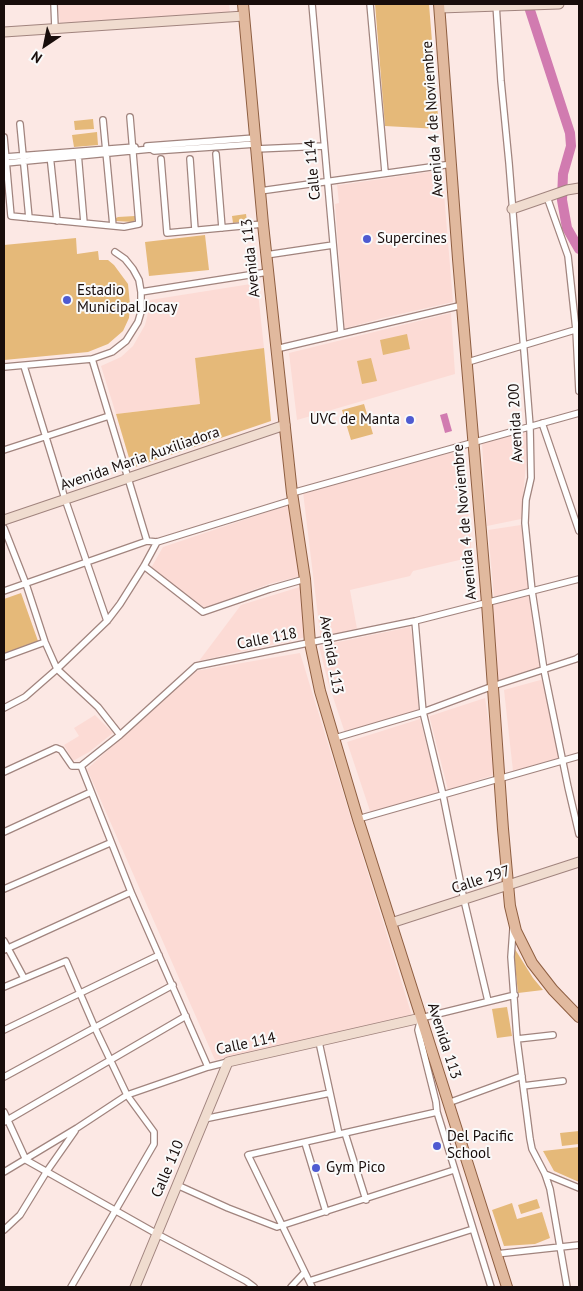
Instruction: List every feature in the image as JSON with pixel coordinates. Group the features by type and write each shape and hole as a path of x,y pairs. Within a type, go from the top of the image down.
{"main road":[{"name":"Avenida 113","path":"243,4 266,255 293,497 305,579 310,643 320,690 358,819 507,1287"},
{"name":"Avenida 4 de Noviembre","path":"439,6 508,885 513,922 538,972 579,1017"}],"street":[{"path":"54,4 55,28"},
{"name":"Calle 114","path":"312,4 341,334"},
{"path":"370,4 385,172"},
{"path":"439,6 536,6 559,4"},
{"name":"Avenida 200","path":"496,5 530,426 531,478 526,500 525,523 532,591 544,670 579,834"},
{"path":"4,32 244,16"},
{"path":"4,138 11,216 124,227 139,224 130,117"},
{"path":"103,120 113,226"},
{"path":"20,124 29,218"},
{"path":"6,160 215,144 256,143 324,146"},
{"path":"78,154 84,223"},
{"path":"216,154 222,228"},
{"path":"50,156 56,220"},
{"path":"161,159 167,233 263,224"},
{"path":"190,159 196,230"},
{"path":"260,191 452,164"},
{"path":"512,209 567,190 579,188"},
{"path":"551,196 568,256 578,329 579,391"},
{"path":"266,255 333,245"},
{"path":"4,366 24,366 92,359 120,347 131,335 138,322 141,312 141,292 139,280 133,269 125,259 115,252"},
{"path":"141,292 268,272"},
{"path":"276,349 463,305"},
{"path":"468,362 578,329"},
{"path":"92,359 147,541"},
{"path":"24,366 65,499 107,620"},
{"path":"4,591 147,541 157,542 293,497 474,442 579,413"},
{"path":"4,450 46,438 109,416"},
{"path":"542,423 577,519 579,531"},
{"name":"Avenida Maria Auxiliadora","path":"4,520 285,425"},
{"path":"4,528 26,584 45,642 57,669 98,706 120,735"},
{"path":"4,708 25,697 107,620 120,604 157,542"},
{"path":"144,566 202,612 305,579"},
{"name":"Calle 118","path":"80,766 120,735 196,666 414,621 579,579"},
{"path":"414,621 423,712 488,1001"},
{"path":"4,657 45,642"},
{"path":"335,738 423,712 493,686 576,660 579,657"},
{"path":"4,772 54,749 60,750 72,766 80,766 110,843 208,1067"},
{"path":"358,819 579,756"},
{"path":"4,832 91,792"},
{"path":"4,890 110,843"},
{"name":"Calle 297","path":"391,923 579,862"},
{"path":"6,949 131,892"},
{"path":"513,922 511,957 523,1086 532,1149 545,1174 550,1189 567,1287"},
{"path":"4,941 6,949 24,978"},
{"path":"4,1030 160,955"},
{"path":"4,987 66,961 110,1062 127,1095 154,1132 154,1144 71,1287"},
{"path":"4,1077 173,986"},
{"name":"Calle 114","path":"4,1172 78,1128 127,1095 208,1067 515,996"},
{"path":"6,1121 186,1016"},
{"path":"421,1018 418,1030 437,1112 491,1287"},
{"path":"518,1039 553,1035"},
{"path":"319,1042 330,1093 342,1134 366,1200"},
{"name":"Calle 110","path":"135,1287 228,1062"},
{"path":"448,1102 522,1076"},
{"path":"523,1086 563,1080"},
{"path":"204,1120 330,1093"},
{"path":"4,1112 6,1121 26,1160 254,1287"},
{"path":"312,1287 248,1155 437,1112"},
{"path":"4,1230 20,1215 47,1171 78,1128"},
{"path":"305,1143 326,1212"},
{"path":"177,1185 277,1227 366,1200 454,1170"},
{"path":"545,1174 579,1188"},
{"path":"309,1281 473,1229"},
{"path":"496,1254 579,1245"},
{"path":"291,1287 304,1273"}],"shaded area":[{"path":"58,4 229,4 230,13 60,23"},
{"path":"375,4 429,4 439,129 385,126"},
{"path":"93,119 94,129 75,130 74,121"},
{"path":"97,132 98,145 74,147 72,135"},
{"path":"442,170 453,302 343,329 335,204 339,203 337,184"},
{"path":"246,214 247,221 233,223 232,216"},
{"path":"135,216 133,222 116,221 118,217"},
{"path":"205,235 209,270 149,276 145,242"},
{"name":"Estadio Municipal Jocay","path":"76,238 77,254 98,251 99,260 108,260 128,284 129,318 123,331 108,344 88,352 4,360 4,245"},
{"path":"257,283 264,348 195,358 200,404 116,414 101,366 121,357 133,346 145,325 150,300"},
{"path":"451,313 455,374 297,420 289,353"},
{"path":"407,334 410,349 383,355 380,340"},
{"path":"264,348 271,421 132,468 116,414 200,404 195,358"},
{"path":"371,358 377,381 362,384 357,361"},
{"path":"364,404 373,434 351,440 342,410"},
{"path":"447,413 452,431 445,433 440,415"},
{"path":"529,431 521,519 487,526 482,443"},
{"path":"463,450 472,557 413,571 410,576 350,590 357,629 321,641 303,492 368,475 368,473"},
{"path":"291,504 301,576 269,584 205,608 151,568 163,547"},
{"path":"521,525 529,589 494,597 488,530"},
{"path":"303,586 307,637 199,661 241,605"},
{"path":"21,593 38,641 4,654 4,599"},
{"path":"529,595 543,671 497,682 493,604"},
{"path":"410,627 415,648 419,710 345,733 328,682 319,646"},
{"path":"300,653 412,1016 315,1040 215,1060 87,769 195,671"},
{"path":"544,679 560,758 513,771 504,690"},
{"path":"485,698 497,774 448,790 430,716"},
{"path":"95,715 113,733 89,752 73,761 64,745 79,736 74,728"},
{"path":"420,719 439,793 371,814 347,742"},
{"path":"513,946 533,978 543,990 518,993"},
{"path":"507,1007 512,1036 497,1038 492,1009"},
{"path":"579,1131 579,1144 562,1146 560,1133"},
{"path":"579,1147 579,1182 554,1171 543,1151"},
{"path":"537,1199 540,1208 521,1214 518,1205"},
{"path":"512,1203 517,1219 542,1212 550,1238 535,1244 504,1246 492,1210"}],"waterway":[{"path":"528,4 570,133 571,146 563,174 562,200 567,228 579,249"}],"place":[{"name":"Supercines","path":"367,239"},
{"name":"Estadio Municipal Jocay","path":"67,300"},
{"name":"UVC de Manta","path":"410,420"},
{"name":"Del Pacific School","path":"437,1146"},
{"name":"Gym Pico","path":"316,1168"}]}
